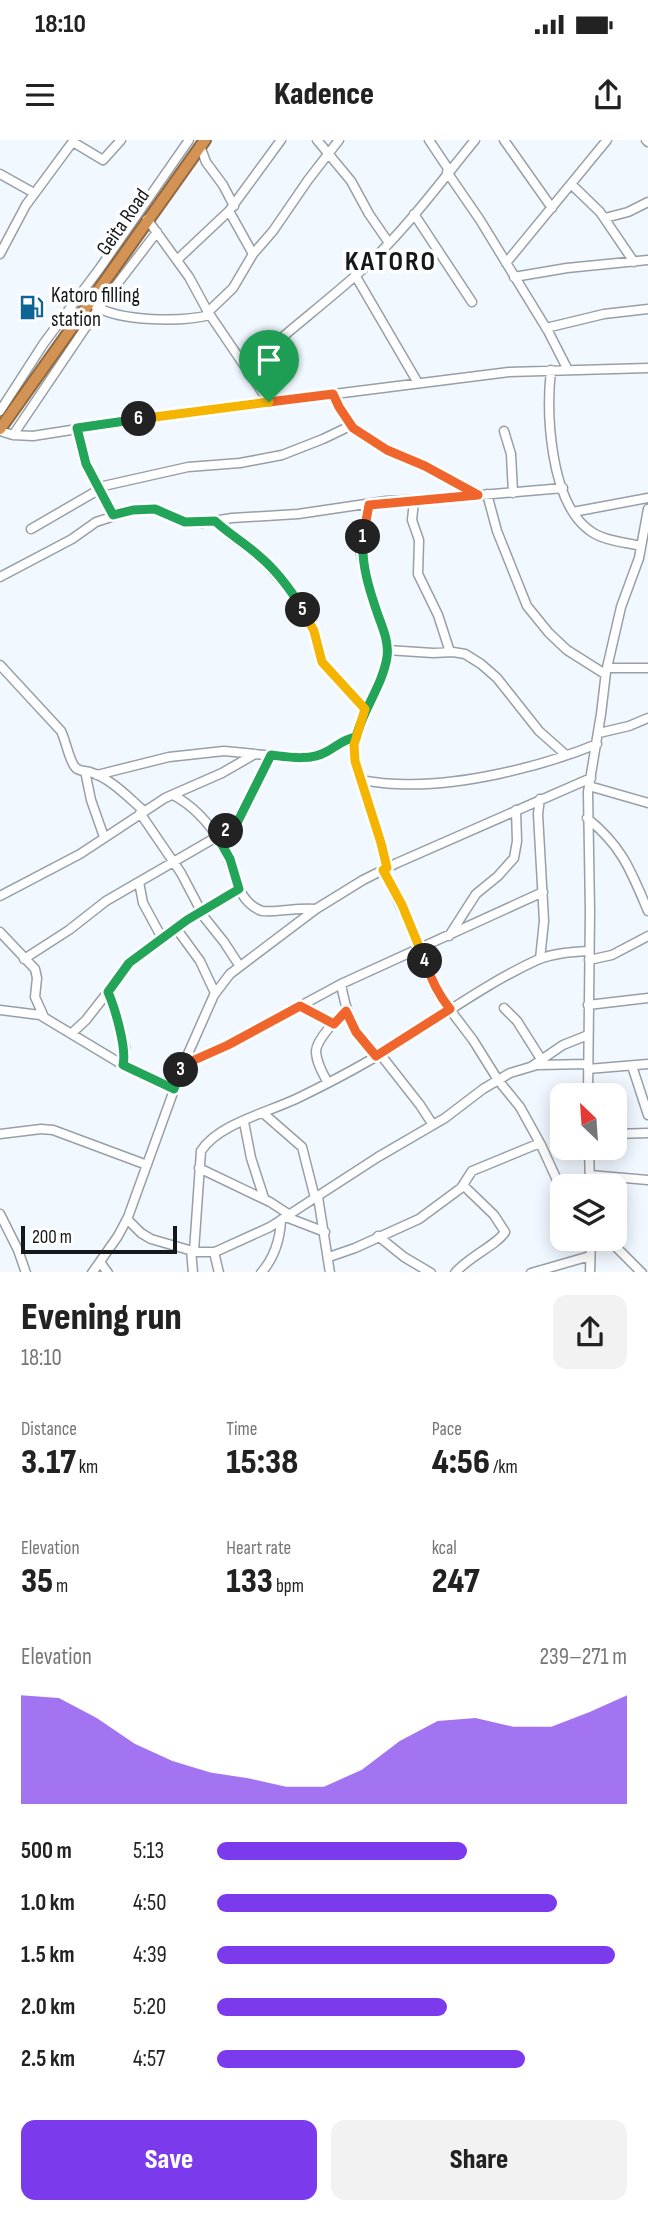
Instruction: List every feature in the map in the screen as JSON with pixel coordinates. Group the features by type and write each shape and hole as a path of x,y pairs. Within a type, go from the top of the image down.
{"highway":[{"name":"Geita Road","path":"0,430 94,306 143,217 201,142"}],"street":[{"path":"0,254 34,193 74,141 103,160 121,140"},
{"path":"0,411 44,343 143,217 188,140"},
{"path":"177,260 231,209 281,140"},
{"path":"317,140 351,181 388,243"},
{"path":"94,306 114,314 153,319 184,320 209,313 233,288 253,254 273,231 339,140"},
{"path":"429,140 546,328 568,370"},
{"path":"247,368 388,243 475,140"},
{"path":"504,140 552,208"},
{"path":"594,140 601,148"},
{"path":"506,263 607,140"},
{"path":"201,142 206,162 223,185 231,209 253,254"},
{"path":"0,174 34,193"},
{"path":"571,184 605,218 634,262"},
{"path":"605,218 628,212 648,202"},
{"path":"414,214 472,302"},
{"path":"143,217 157,232 195,286 209,313 269,402"},
{"path":"13,435 94,306 157,232"},
{"path":"514,277 567,268 648,260"},
{"path":"355,275 418,383"},
{"path":"546,328 604,314 648,309"},
{"path":"0,430 13,435 33,436 269,402 509,372 648,368"},
{"path":"551,370 550,435 563,488 573,512 589,531 641,546"},
{"path":"333,394 350,426 387,450 482,494 527,606 549,633 567,649 606,671 648,668"},
{"path":"31,529 99,488 188,467 240,463 282,455 350,426"},
{"path":"77,428 86,464 113,515"},
{"path":"504,431 511,454 513,493"},
{"path":"0,577 72,539 96,522 133,510 155,509 185,522 215,521 298,514 386,502 563,488"},
{"path":"573,512 648,498"},
{"path":"414,501 412,520 419,540 418,574 438,615 450,652"},
{"path":"369,505 362,554 367,580 384,631 387,657 380,682 365,709 356,737 355,761 360,780 368,800 385,869 421,948 430,978 438,994 520,1107 554,1174"},
{"path":"589,1083 587,818 590,782 606,671 621,607 643,559 641,546 648,509"},
{"path":"215,521 260,556 292,593 314,631 322,662 365,709"},
{"path":"387,650 465,654 497,678 539,731 566,755"},
{"path":"0,665 61,731 75,768 97,775 128,796 142,812 200,911 239,965"},
{"path":"599,733 648,718"},
{"path":"97,775 187,754 224,751 312,756 322,754 349,738 356,737"},
{"path":"360,780 398,784 451,781 509,771 597,744"},
{"path":"0,896 61,865 173,794 222,773 255,754"},
{"path":"24,959 107,901 237,823 271,755"},
{"path":"85,771 91,800 104,837"},
{"path":"92,1272 127,1219 183,1065 215,993 239,965 338,894 385,869 540,799 590,782 648,803"},
{"path":"173,794 194,808 217,836 230,859 239,889 246,899 263,911 316,909"},
{"path":"540,799 538,814 544,921 540,959"},
{"path":"449,936 476,894 514,858 517,842 516,810"},
{"path":"587,818 606,833 621,852 648,911"},
{"path":"139,882 143,903 162,938"},
{"path":"72,1033 86,1020 129,963 200,911 239,889"},
{"path":"183,1065 237,1041 341,984 543,892"},
{"path":"176,928 200,961 215,993"},
{"path":"0,932 37,972 34,992 44,1017"},
{"path":"193,1272 192,1250 199,1168 201,1151 205,1144 220,1133 328,1083 450,1009 540,959 562,953 612,955 648,936"},
{"path":"341,984 346,1011 356,1032 407,1088 433,1125"},
{"path":"108,992 125,1047 123,1065"},
{"path":"588,1005 648,999"},
{"path":"300,1006 334,1024"},
{"path":"505,1008 517,1021 541,1059"},
{"path":"0,1010 44,1017 123,1065 174,1089"},
{"path":"328,1083 316,1051 320,1041 346,1011"},
{"path":"532,1066 563,1045 588,1035"},
{"path":"127,1219 151,1239 192,1250 214,1252 255,1235 286,1217 433,1125 510,1073 532,1066 648,1064"},
{"path":"632,1066 648,1115"},
{"path":"263,1113 302,1147 325,1232 330,1272"},
{"path":"244,1122 251,1158 264,1198"},
{"path":"0,1134 52,1130 146,1165"},
{"path":"627,1134 648,1133"},
{"path":"328,1257 419,1219 447,1200 463,1185 472,1171 540,1143"},
{"path":"199,1168 264,1198 286,1217 325,1232"},
{"path":"627,1178 648,1180"},
{"path":"454,1272 467,1260 500,1239 505,1232 494,1215 463,1185"},
{"path":"0,1214 26,1272"},
{"path":"261,1272 268,1266 276,1249 286,1217"},
{"path":"379,1236 404,1257 432,1272"},
{"path":"590,1251 590,1272"},
{"path":"622,1251 644,1270"},
{"path":"214,1252 219,1272"},
{"path":"531,1272 590,1256"},
{"path":"100,1262 108,1272"}],"place":[{"name":"Katoro filling station","path":"31,307"}],"district":[{"name":"KATORO","path":"391,261"}],"route":[{"path":"269,402 77,428 86,464 113,515 133,510 155,509 185,522 215,521 260,556 292,593 314,631 322,662 365,709 354,745 355,761 381,843 387,868 383,870 421,948 430,978 450,1009 376,1056 363,1043 346,1011 334,1024 300,1006 228,1045 183,1065 174,1089 123,1065 125,1047 108,992 129,963 187,920 239,889 230,859 217,836 237,823 271,755 286,757 322,754 349,738 356,737 360,724 365,709 380,682 387,657 387,643 367,580 362,554 363,532 369,505 478,495 425,466 387,450 350,426 333,394 269,402"}]}
